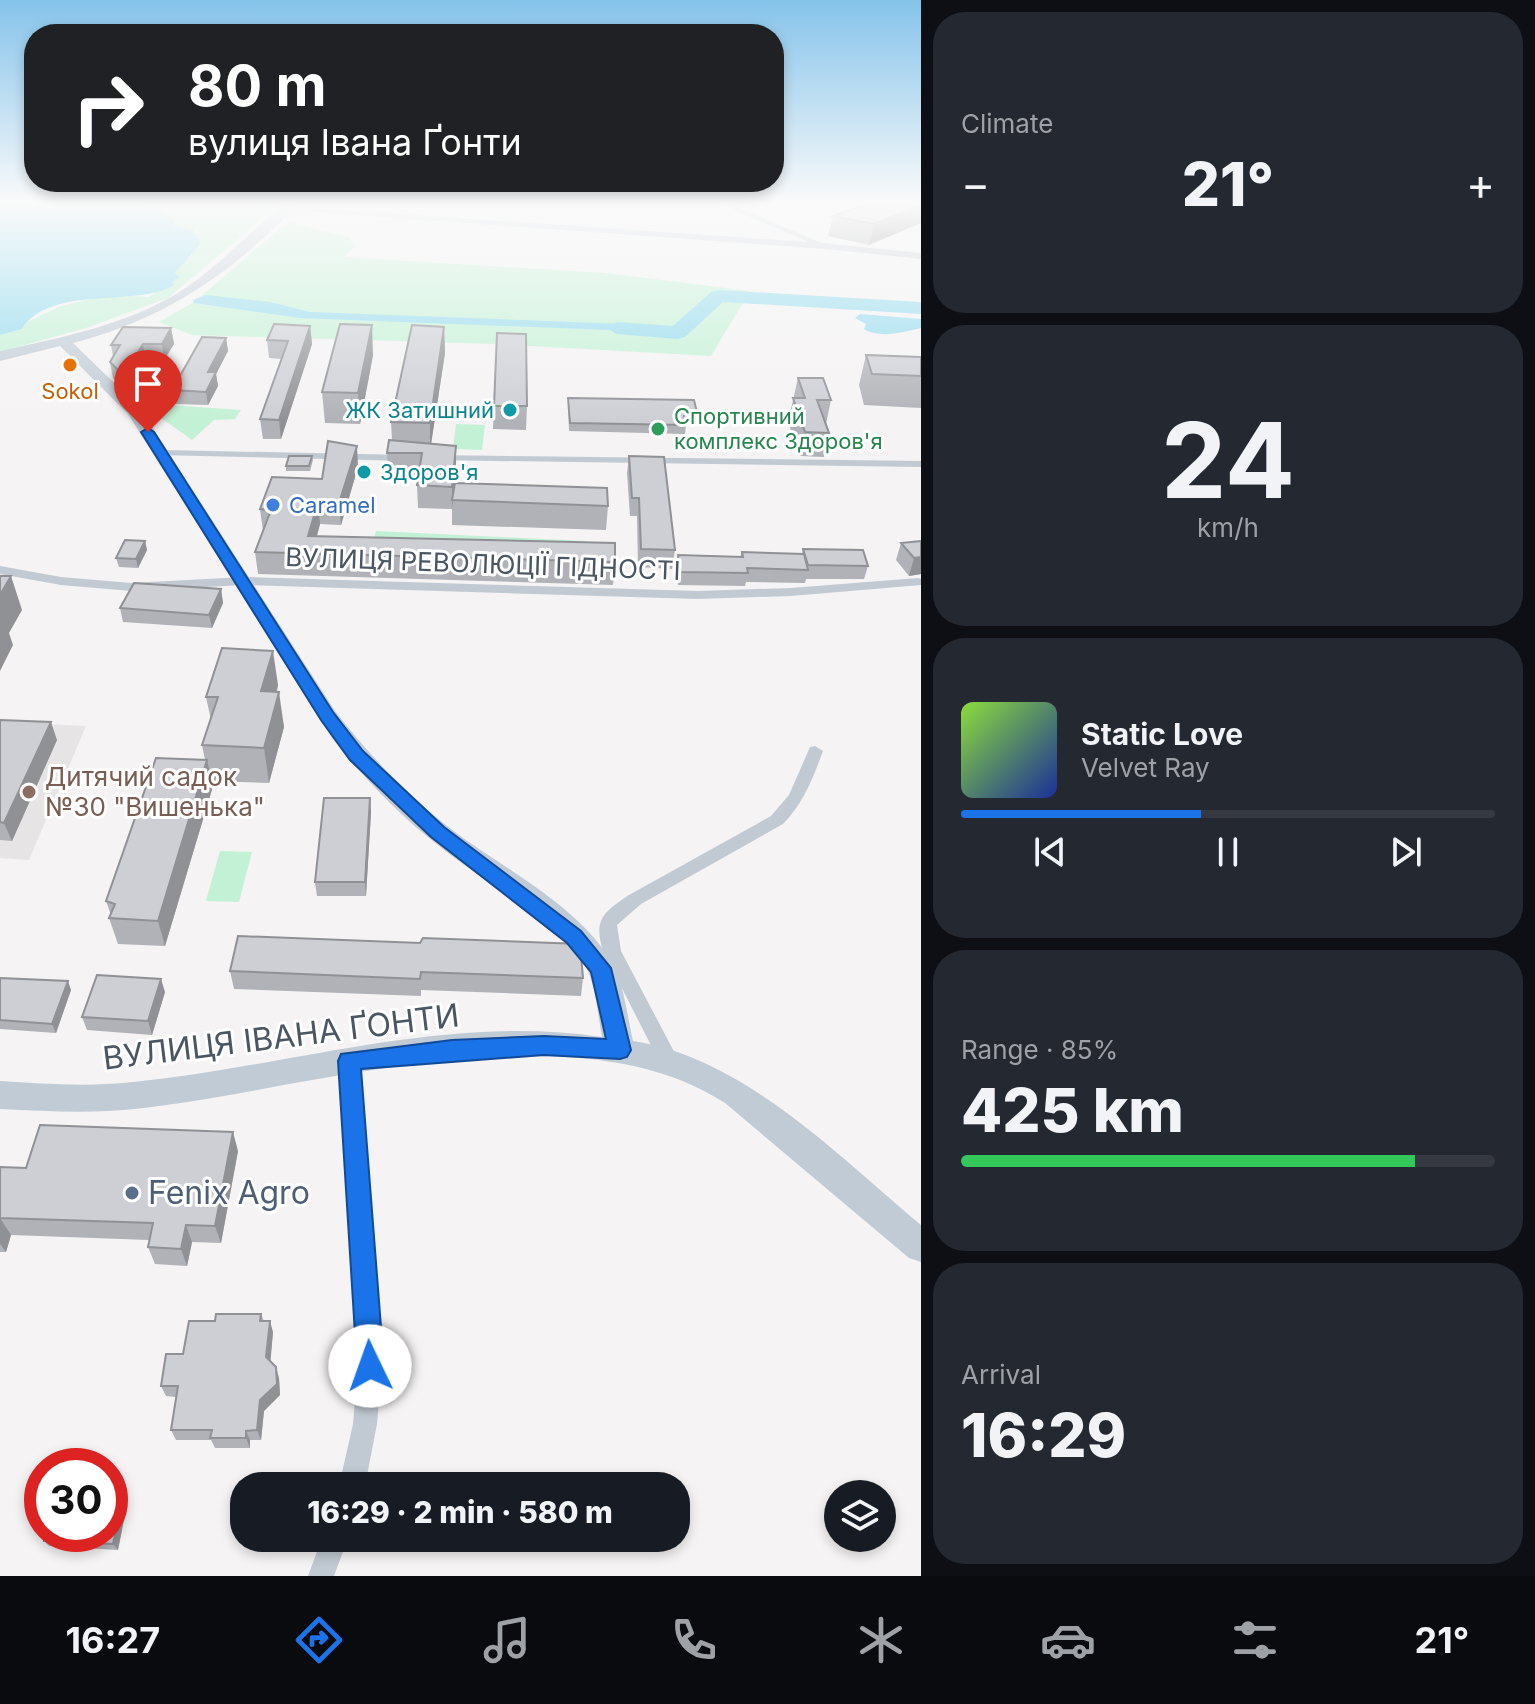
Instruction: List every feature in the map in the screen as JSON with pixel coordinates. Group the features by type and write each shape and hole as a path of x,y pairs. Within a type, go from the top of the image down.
{"main road":[{"path":"0,356 63,341 134,318 190,290 209,276"},
{"path":"63,341 134,411 327,716 357,755 438,832 574,937 595,958 601,968 620,1050"},
{"name":"ВУЛИЦЯ ІВАНА ҐОНТИ","path":"0,1095 130,1096 349,1061 452,1050 544,1046 620,1050 669,1061 744,1098 921,1246"}],"street":[{"path":"162,453 921,464"},
{"name":"ВУЛИЦЯ РЕВОЛЮЦІЇ ГІДНОСТІ","path":"0,570 61,581 131,587 244,581 698,595 791,592 918,582"},
{"path":"669,1061 612,951 606,933 609,919 630,902 754,837 780,818 799,792 815,751"},
{"path":"349,1061 370,1366 365,1424 355,1472"},
{"path":"321,1576 330,1552"}],"shaded area":[{"name":"Дитячий садок №30 \"Вишенька\"","path":"0,722 86,726 29,860 0,858"}],"green space":[{"path":"195,276 168,298 89,327 0,352 0,335 22,329 27,322 61,306 111,295 149,297 179,277"},
{"path":"225,276 626,276 750,291 711,356 496,344 192,335 159,322 194,302"},
{"path":"140,403 241,410 235,419 214,420 192,440"},
{"path":"456,424 485,425 482,450 453,449"},
{"path":"376,531 586,541 585,557 372,546"},
{"path":"220,851 252,852 239,902 206,901"}],"water":[{"path":"0,276 180,277 172,282 174,285 158,292 52,306 35,315 22,329 0,335"},
{"path":"206,295 270,302 310,312 654,325 661,332 300,318 194,303 193,300"},
{"path":"860,314 921,319 921,328 878,334 864,329 866,324 855,318"}],"building":[{"path":"274,324 310,326 279,420 260,419 288,341 267,340"},
{"path":"340,324 372,325 358,393 322,392"},
{"path":"412,325 444,327 430,423 391,422"},
{"path":"123,327 171,328 162,344 143,344 123,375 110,362 120,345 111,345"},
{"path":"497,333 526,334 527,406 494,406"},
{"path":"202,337 226,338 208,372 216,372 206,392 172,390"},
{"path":"866,355 921,357 921,376 872,374"},
{"path":"798,378 823,378 831,400 817,400 829,433 805,432 793,398 805,398"},
{"path":"568,398 694,400 698,417 684,416 686,425 570,423"},
{"path":"389,440 456,446 452,487 417,485 422,453 387,453"},
{"path":"328,441 357,446 339,503 318,502 308,536 615,543 615,562 255,552 271,510 260,509 272,477 322,479"},
{"path":"289,456 312,456 309,466 286,466"},
{"path":"629,456 664,457 675,550 641,549 639,498 632,498"},
{"path":"455,483 607,488 608,506 452,500"},
{"path":"125,540 145,541 136,559 116,558"},
{"path":"921,541 921,557 914,558 901,543"},
{"path":"803,549 863,550 868,566 808,565"},
{"path":"742,552 804,554 808,570 747,568 748,573 680,572 678,555 743,557"},
{"path":"0,576 11,576 0,595"},
{"path":"134,583 221,589 209,615 120,608"},
{"path":"222,648 273,651 261,691 279,692 264,748 202,745 218,697 206,697"},
{"path":"0,720 51,722 4,823 0,822"},
{"path":"156,758 207,760 158,921 109,918 115,904 106,901"},
{"path":"324,798 370,798 365,882 315,882"},
{"path":"238,936 420,943 423,938 580,944 583,978 421,972 420,979 230,971"},
{"path":"97,975 161,979 148,1021 82,1017"},
{"path":"0,978 68,981 52,1024 0,1020"},
{"name":"Fenix Agro","path":"40,1125 233,1132 215,1226 186,1225 181,1249 148,1247 153,1223 0,1218 0,1167 26,1168"},
{"path":"216,1314 261,1314 260,1321 270,1321 266,1357 276,1367 277,1384 260,1400 257,1430 246,1431 246,1438 210,1438 212,1430 171,1430 178,1386 161,1386 166,1354 183,1354 189,1321 215,1321"}],"waterway":[{"path":"617,328 678,333 718,296 921,308"}],"place":[{"name":"Sokol","path":"70,365"},
{"name":"ЖК Затишний","path":"510,410"},
{"name":"Спортивний комплекс Здоров'я","path":"658,429"},
{"name":"Здоров'я","path":"364,472"},
{"name":"Caramel","path":"273,505"},
{"name":"Дитячий садок №30 \"Вишенька\"","path":"29,792"},
{"name":"Fenix Agro","path":"132,1193"}],"route":[{"path":"148,432 327,716 357,755 438,832 574,937 601,968 620,1050 544,1046 452,1050 349,1061 370,1366"}]}
